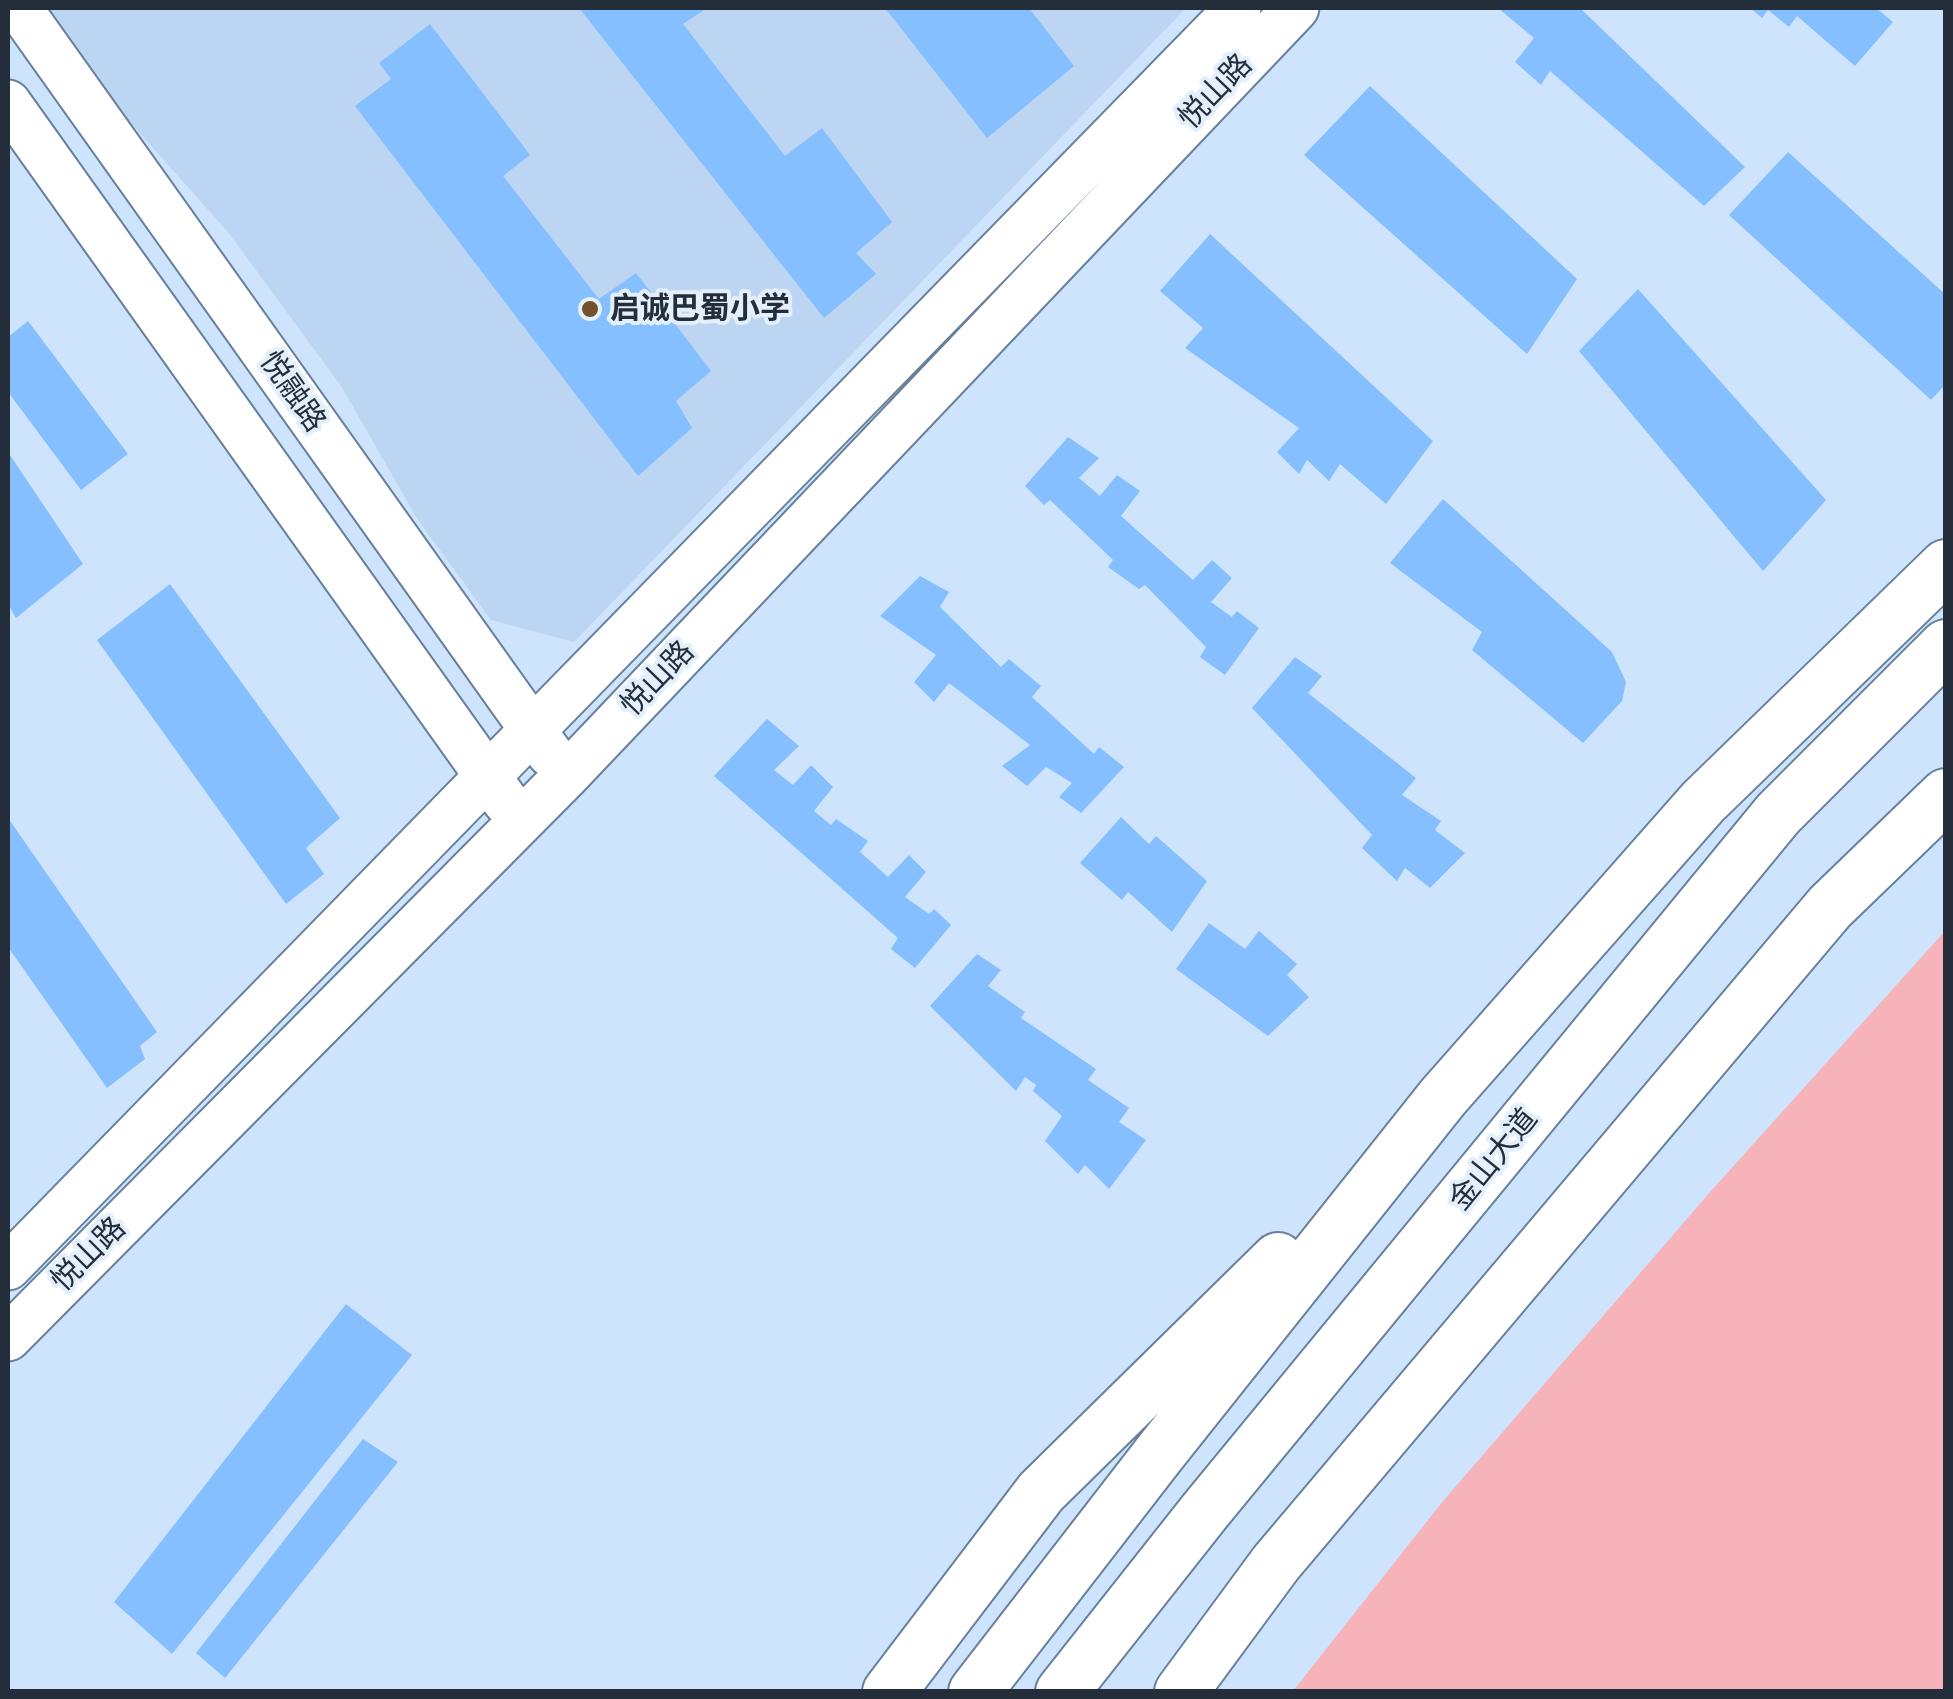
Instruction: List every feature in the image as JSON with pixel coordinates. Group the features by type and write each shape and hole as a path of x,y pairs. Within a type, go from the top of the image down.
{"highway":[{"path":"976,1692 1443,1097 1703,802 1946,566"},
{"name":"金山大道","path":"1062,1692 1778,814 1946,646"},
{"path":"1180,1692 1276,1563 1830,907 1946,795"},
{"path":"889,1692 1041,1492 1443,1097"}],"main road":[{"name":"悦融路","path":"20,8 566,776"},
{"name":"悦山路","path":"8,1268 1238,8"},
{"name":"悦山路","path":"8,1338 566,776 1296,8"},
{"path":"8,104 521,820"}],"shaded area":[{"name":"启诚巴蜀小学","path":"46,8 1186,8 574,642 491,620 418,520 341,386 228,232 113,103"},
{"path":"1945,931 1945,1691 1293,1691 1443,1501 1711,1191"}],"building":[{"path":"579,8 707,8 683,24 785,156 822,128 892,222 856,253 876,274 824,318"},
{"path":"885,8 1029,8 1074,66 987,138"},
{"path":"1498,8 1580,8 1745,167 1704,206 1550,71 1541,85 1515,62 1534,38"},
{"path":"1750,8 1876,8 1893,22 1855,66 1797,16 1789,27 1768,10 1762,18"},
{"path":"430,24 530,155 503,176 599,299 636,273 711,371 676,401 692,428 638,476 355,106 391,79 379,63"},
{"path":"1370,86 1577,279 1527,354 1304,155"},
{"path":"1788,152 1946,295 1946,384 1931,400 1729,215"},
{"path":"1210,234 1433,441 1386,504 1340,464 1329,481 1307,460 1299,474 1277,452 1299,428 1185,348 1203,328 1160,291"},
{"path":"1638,289 1826,500 1763,571 1579,351"},
{"path":"28,321 128,454 81,490 8,392 8,337"},
{"path":"1068,437 1099,458 1079,478 1100,496 1117,475 1140,491 1121,516 1193,580 1212,560 1232,578 1211,602 1232,617 1237,611 1259,628 1225,675 1200,657 1206,647 1145,585 1139,589 1108,567 1113,560 1050,500 1044,505 1025,486"},
{"path":"8,452 83,564 16,618 8,604"},
{"path":"1443,499 1612,652 1626,682 1622,701 1583,743 1472,650 1482,632 1390,563"},
{"path":"920,576 949,592 940,607 1001,667 1009,659 1041,686 1032,697 1094,754 1099,747 1124,767 1081,813 1059,797 1072,783 1046,767 1027,786 1002,766 1030,745 949,683 934,702 914,682 936,655 880,616"},
{"path":"170,584 340,818 306,848 324,874 286,904 97,640"},
{"path":"1295,657 1322,676 1308,693 1416,778 1402,795 1441,821 1435,830 1465,853 1430,888 1405,868 1397,881 1362,848 1372,835 1252,708"},
{"path":"767,719 799,746 774,770 793,785 811,765 833,787 814,811 831,825 836,819 868,841 860,852 888,877 909,855 926,872 905,897 929,914 934,909 951,925 915,968 891,949 898,938 714,776"},
{"path":"1121,817 1149,844 1156,836 1207,881 1172,932 1128,892 1122,900 1080,863"},
{"path":"8,818 157,1032 140,1046 145,1059 107,1088 8,947"},
{"path":"1209,923 1245,949 1259,931 1297,964 1287,975 1309,997 1268,1036 1176,969"},
{"path":"977,954 1001,970 988,986 1025,1012 1021,1018 1096,1069 1088,1080 1129,1108 1119,1122 1146,1140 1109,1189 1085,1165 1078,1174 1045,1141 1062,1116 1033,1091 1036,1085 1025,1077 1016,1091 930,1006"},
{"path":"346,1304 412,1355 172,1654 114,1602"},
{"path":"363,1439 398,1462 225,1678 196,1653"}],"place":[{"name":"启诚巴蜀小学","path":"590,309"}]}
